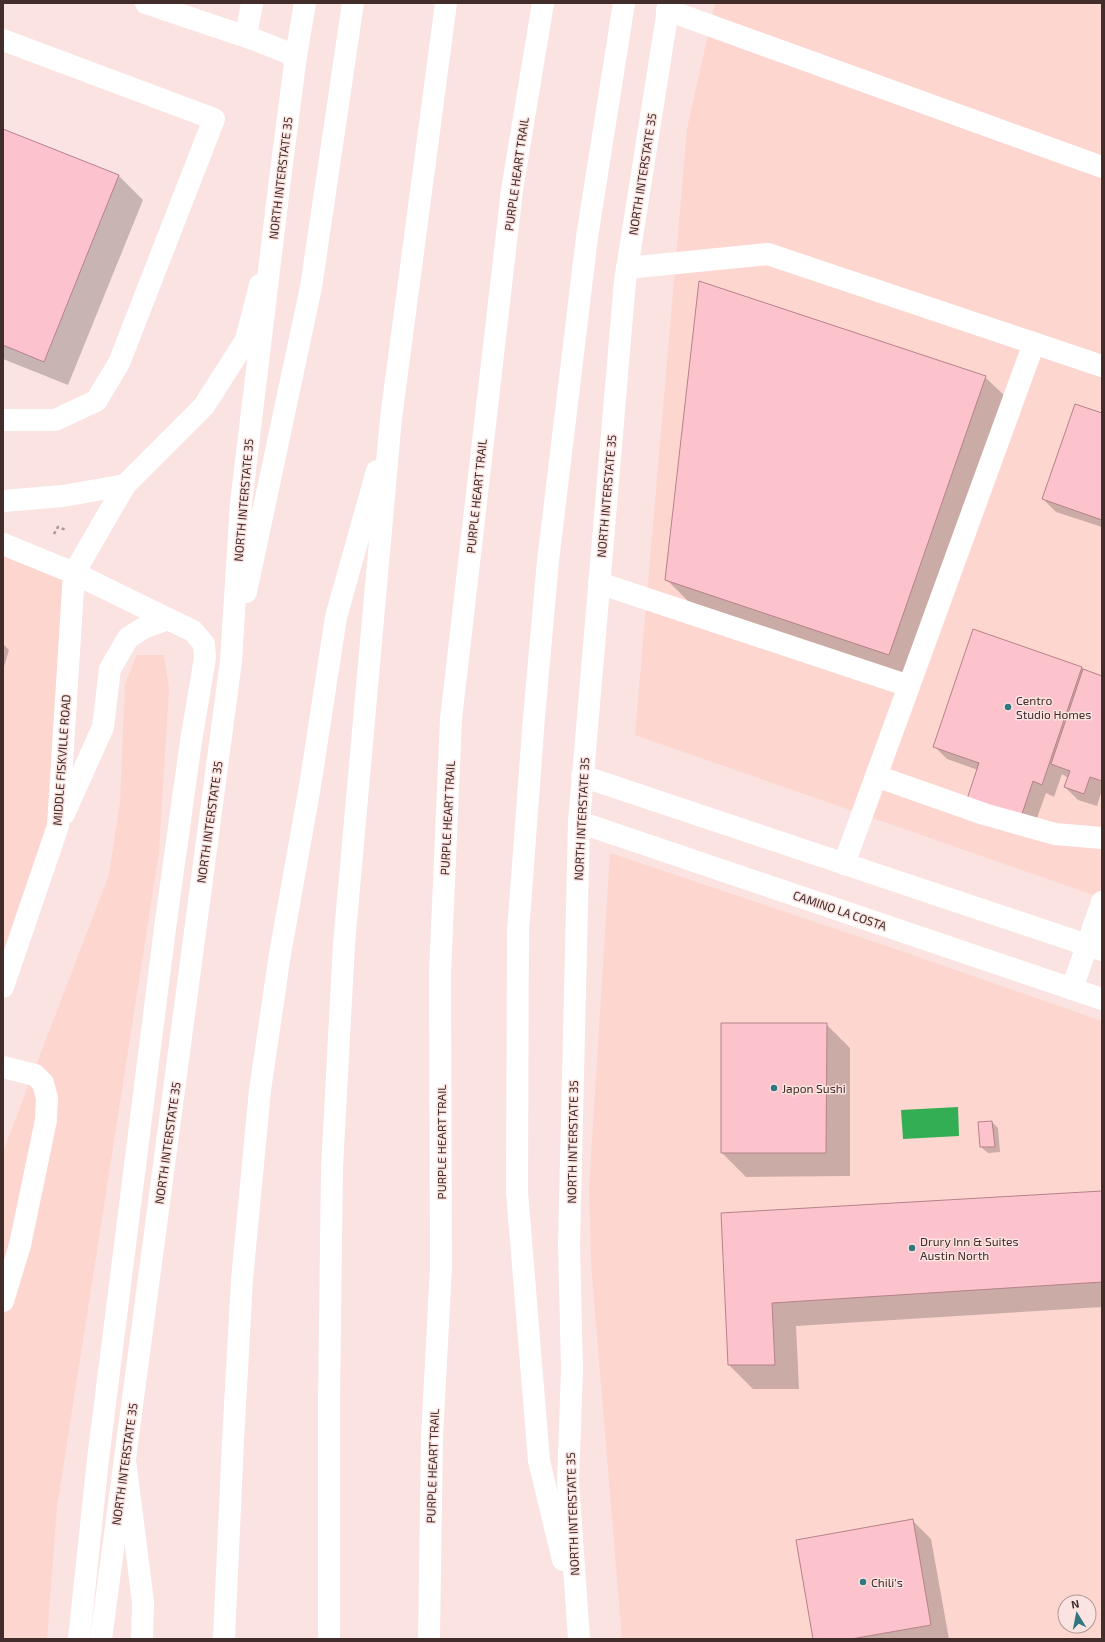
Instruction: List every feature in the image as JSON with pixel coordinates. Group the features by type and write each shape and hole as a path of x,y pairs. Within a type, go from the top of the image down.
{"main road":[{"path":"146,3 194,11 246,36 296,56"},
{"path":"246,36 252,3"},
{"name":"NORTH INTERSTATE 35","path":"101,1639 231,662 241,503 272,239 296,56 305,3"},
{"path":"231,662 312,287 353,3"},
{"path":"330,1639 329,1400 332,1168 344,944 391,418 446,3"},
{"name":"PURPLE HEART TRAIL","path":"429,1639 432,1437 441,1266 440,974 452,719 512,190 543,3"},
{"path":"576,1614 539,1461 517,1192 518,932 534,717 548,561 587,237 624,3"},
{"path":"668,7 758,43 1102,167"},
{"name":"NORTH INTERSTATE 35","path":"579,1639 576,1614 568,1482 572,1369 570,1236 579,822 625,280 668,7"},
{"path":"3,40 214,119 120,363 96,401 55,420 3,420"},
{"path":"74,573 125,485 204,406 246,340 272,239"},
{"path":"627,268 768,254 1102,366"},
{"path":"844,864 1034,343"},
{"path":"224,1639 242,1280 260,1090 280,954 310,786 336,617 391,418"},
{"path":"3,501 63,496 125,485"},
{"path":"3,544 74,573 194,631 204,644 205,658 191,741 166,921 98,1459 79,1639"},
{"name":"MIDDLE FISKVILLE ROAD","path":"3,987 58,826 74,573"},
{"path":"599,583 909,686"},
{"path":"58,826 103,727 110,669 128,638 145,626 168,619"},
{"path":"582,776 1094,948"},
{"path":"876,776 984,814 1055,834 1102,838"},
{"name":"CAMINO LA COSTA","path":"579,822 1102,999"},
{"path":"1072,989 1094,948 1102,902"},
{"path":"3,1067 35,1075 43,1083 47,1098 46,1120 20,1245 3,1301"},
{"path":"125,1460 143,1602 142,1639"}],"path":[{"path":"54,534 58,527 72,533"}],"shaded area":[{"path":"715,3 1102,3 1102,898 635,735 687,129"},
{"path":"3,544 74,573 58,826 3,987"},
{"path":"137,655 164,655 169,688 159,852 57,1507 47,1639 3,1639 3,1152 109,875 120,803 125,684"},
{"path":"610,853 910,954 1102,1021 1102,1639 622,1639 591,1263 589,1189"},
{"path":"958,1107 959,1136 903,1139 901,1110"}],"building":[{"path":"3,129 119,175 44,362 3,345"},
{"path":"699,281 986,376 889,655 665,580"},
{"path":"1075,404 1102,413 1102,520 1042,499"},
{"name":"Centro Studio Homes","path":"973,629 1082,667 1042,785 1033,781 1021,817 967,799 979,763 933,747"},
{"name":"Centro Studio Homes","path":"1083,669 1102,676 1102,781 1090,777 1084,794 1064,787 1070,771 1051,764"},
{"name":"Japon Sushi","path":"721,1023 827,1023 826,1153 721,1153"},
{"path":"992,1121 995,1147 980,1147 978,1122"},
{"name":"Drury Inn & Suites Austin North","path":"1102,1191 1102,1282 772,1303 775,1365 728,1365 721,1213"},
{"name":"Chili's","path":"913,1519 931,1625 851,1639 813,1639 796,1540"}],"place":[{"name":"Centro Studio Homes","path":"1008,707"},
{"name":"Japon Sushi","path":"774,1088"},
{"name":"Drury Inn & Suites Austin North","path":"912,1248"},
{"name":"Chili's","path":"863,1582"}]}
